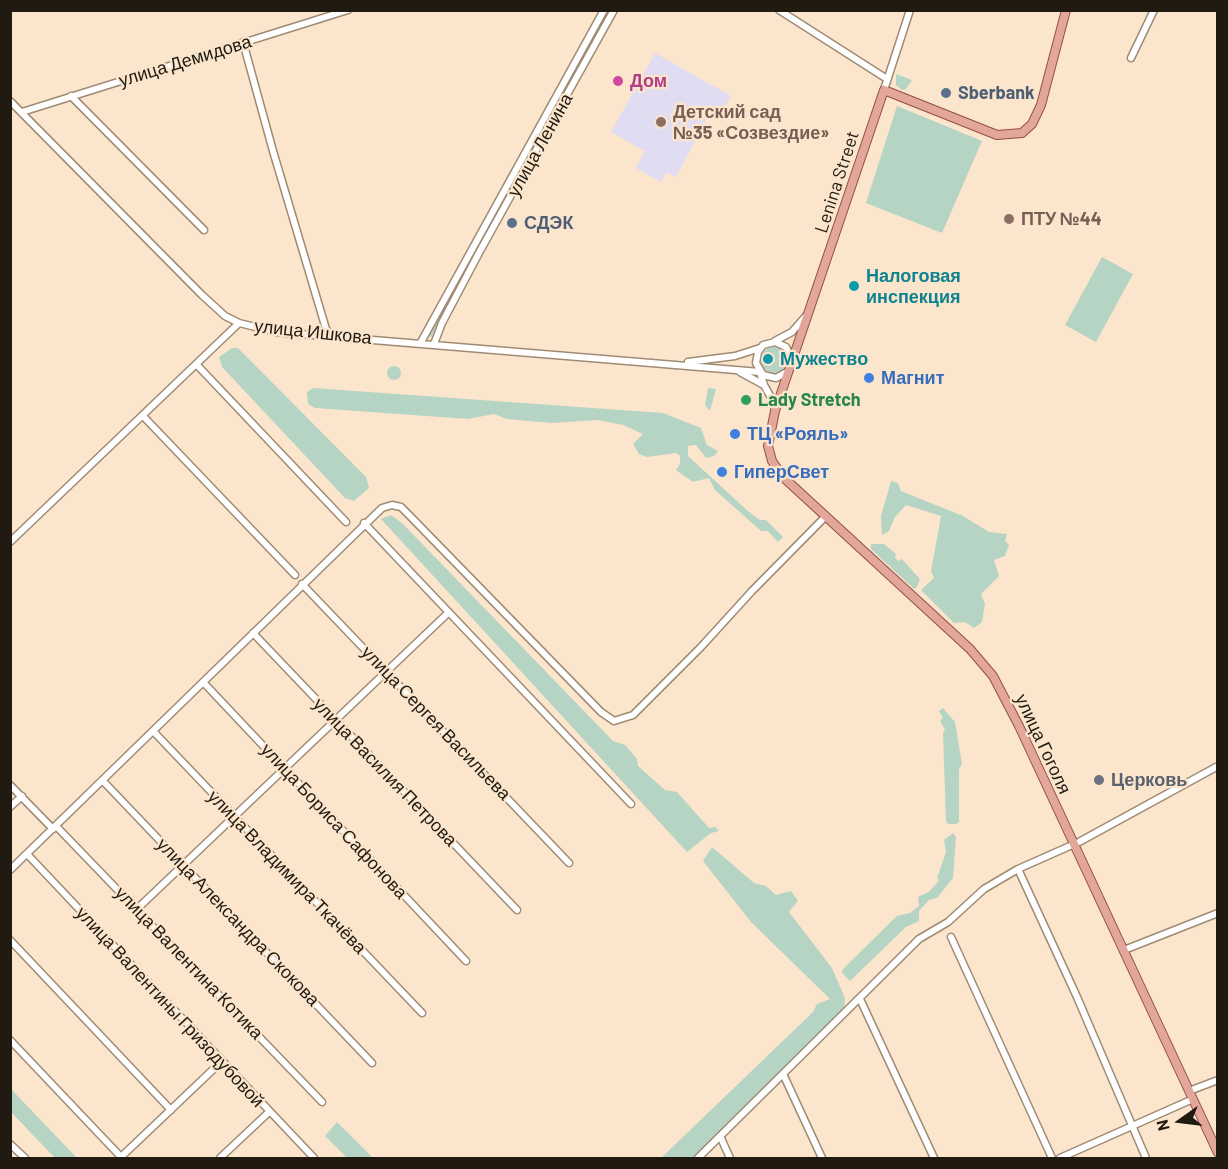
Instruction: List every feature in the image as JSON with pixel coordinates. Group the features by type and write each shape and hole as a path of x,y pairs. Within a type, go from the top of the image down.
{"main road":[{"path":"884,90 998,135 1022,133 1032,124 1041,105 1066,10"},
{"name":"Lenina Street","path":"791,366 884,90"},
{"name":"улица Гоголя","path":"791,366 775,411 768,440 772,461 783,477 986,666 1019,726 1218,1153"}],"street":[{"name":"улица Демидова","path":"22,112 348,10"},
{"name":"улица Ленина","path":"421,342 604,10"},
{"name":"улица Ленина","path":"434,344 441,323 614,10"},
{"path":"779,10 887,79"},
{"name":"Lenina Street","path":"884,90 910,10"},
{"path":"1131,58 1154,10"},
{"path":"243,42 326,329 331,335"},
{"path":"71,96 204,230"},
{"name":"улица Ишкова","path":"10,101 202,296 225,316 239,323 276,332 421,342 760,372"},
{"path":"775,411 771,395 764,385 756,363 760,348 792,332 810,310"},
{"path":"10,542 239,323"},
{"path":"760,372 767,377 776,378 791,366 786,347 773,342"},
{"name":"улица Ишкова","path":"670,363 727,358 760,348"},
{"path":"196,365 346,522"},
{"path":"736,371 764,385"},
{"path":"143,416 295,575"},
{"path":"10,870 364,523 382,508 401,507 601,712 614,721 633,715 701,648 752,591 826,516"},
{"path":"364,523 631,804"},
{"name":"улица Сергея Васильева","path":"302,584 569,863"},
{"path":"138,908 185,866 448,613"},
{"name":"улица Василия Петрова","path":"253,633 517,910"},
{"name":"улица Бориса Сафонова","path":"203,682 466,961"},
{"name":"улица Владимира Ткачёва","path":"153,731 422,1013"},
{"path":"698,1158 784,1076 919,939 948,922 984,888 1018,869 1074,844 1218,766"},
{"name":"улица Александра Скокова","path":"103,781 372,1063"},
{"name":"улица Валентина Котика","path":"10,785 138,908 322,1102"},
{"path":"10,807 22,796"},
{"name":"улица Валентины Гризодубовой","path":"27,854 314,1158"},
{"path":"1018,869 1077,997 1130,1126 1146,1158"},
{"path":"1124,950 1218,913"},
{"path":"951,938 1052,1158"},
{"path":"10,940 171,1110"},
{"path":"860,999 934,1158"},
{"path":"10,1040 122,1158 222,1061"},
{"path":"784,1076 822,1158"},
{"path":"1189,1091 1218,1080"},
{"path":"1060,1158 1193,1099"},
{"path":"220,1158 269,1112"},
{"path":"720,1136 730,1158"},
{"path":"10,1144 24,1158"}],"shaded area":[{"name":"Детский сад №35 «Созвездие»","path":"655,53 731,96 722,111 713,107 676,177 666,172 661,182 636,168 645,151 611,132"}],"green space":[{"path":"607,11 610,11 431,337 428,336"},
{"path":"896,74 912,80 906,89 902,90 896,85"},
{"path":"897,106 982,141 942,233 866,203"},
{"path":"1102,257 1133,274 1096,342 1065,325"},
{"path":"774,347 783,351 787,360 783,369 774,373 765,369 761,360 765,351"},
{"path":"232,348 238,348 366,477 369,488 354,501 345,498 222,367 219,357"},
{"path":"391,366 397,366 401,373 397,380 391,380 387,376 387,370"},
{"path":"313,388 663,413 701,428 707,445 718,451 714,456 706,458 696,445 688,446 688,456 749,512 760,520 766,520 783,537 778,542 768,531 761,531 715,490 709,478 693,482 676,470 680,464 680,456 676,453 647,457 639,454 633,444 643,434 623,425 598,420 552,423 507,419 494,414 468,419 315,408 308,404 307,392"},
{"path":"708,388 716,389 710,411 705,405"},
{"path":"891,481 898,483 901,491 963,516 989,532 1007,534 1005,541 1009,545 1005,556 994,560 999,576 981,594 985,604 982,622 974,628 965,622 954,623 921,590 934,578 931,571 941,516 906,505 895,517 889,531 882,535 881,516"},
{"path":"391,515 402,523 613,741 625,745 637,759 638,766 665,790 677,792 709,828 715,827 719,831 711,833 687,852 381,519"},
{"path":"871,544 884,544 896,554 895,558 899,561 902,559 920,579 917,587 914,589 871,549"},
{"path":"943,708 955,722 962,764 959,769 959,822 956,824 948,824 946,821 943,733 945,730 940,721 943,718 939,711"},
{"path":"953,833 956,837 953,878 937,898 929,900 919,911 919,921 906,927 850,981 842,973 843,969 897,916 910,913 919,906 918,897 930,891 939,880 937,878 946,852 944,840"},
{"path":"712,847 754,883 766,886 776,895 791,891 798,901 789,912 832,968 845,998 844,1010 837,1022 693,1158 661,1158 813,1012 817,1004 830,999 751,922 703,861"},
{"path":"10,1089 77,1158 55,1158 11,1112"},
{"path":"337,1122 373,1158 347,1158 325,1136"}],"place":[{"name":"Дом","path":"618,81"},
{"name":"Sberbank","path":"946,93"},
{"name":"Детский сад №35 «Созвездие»","path":"661,122"},
{"name":"ПТУ №44","path":"1009,219"},
{"name":"СДЭК","path":"512,223"},
{"name":"Налоговая инспекция","path":"854,286"},
{"name":"Мужество","path":"768,359"},
{"name":"Магнит","path":"869,378"},
{"name":"Lady Stretch","path":"746,400"},
{"name":"ТЦ «Рояль»","path":"735,434"},
{"name":"ГиперСвет","path":"722,472"},
{"name":"Церковь","path":"1099,780"}]}
